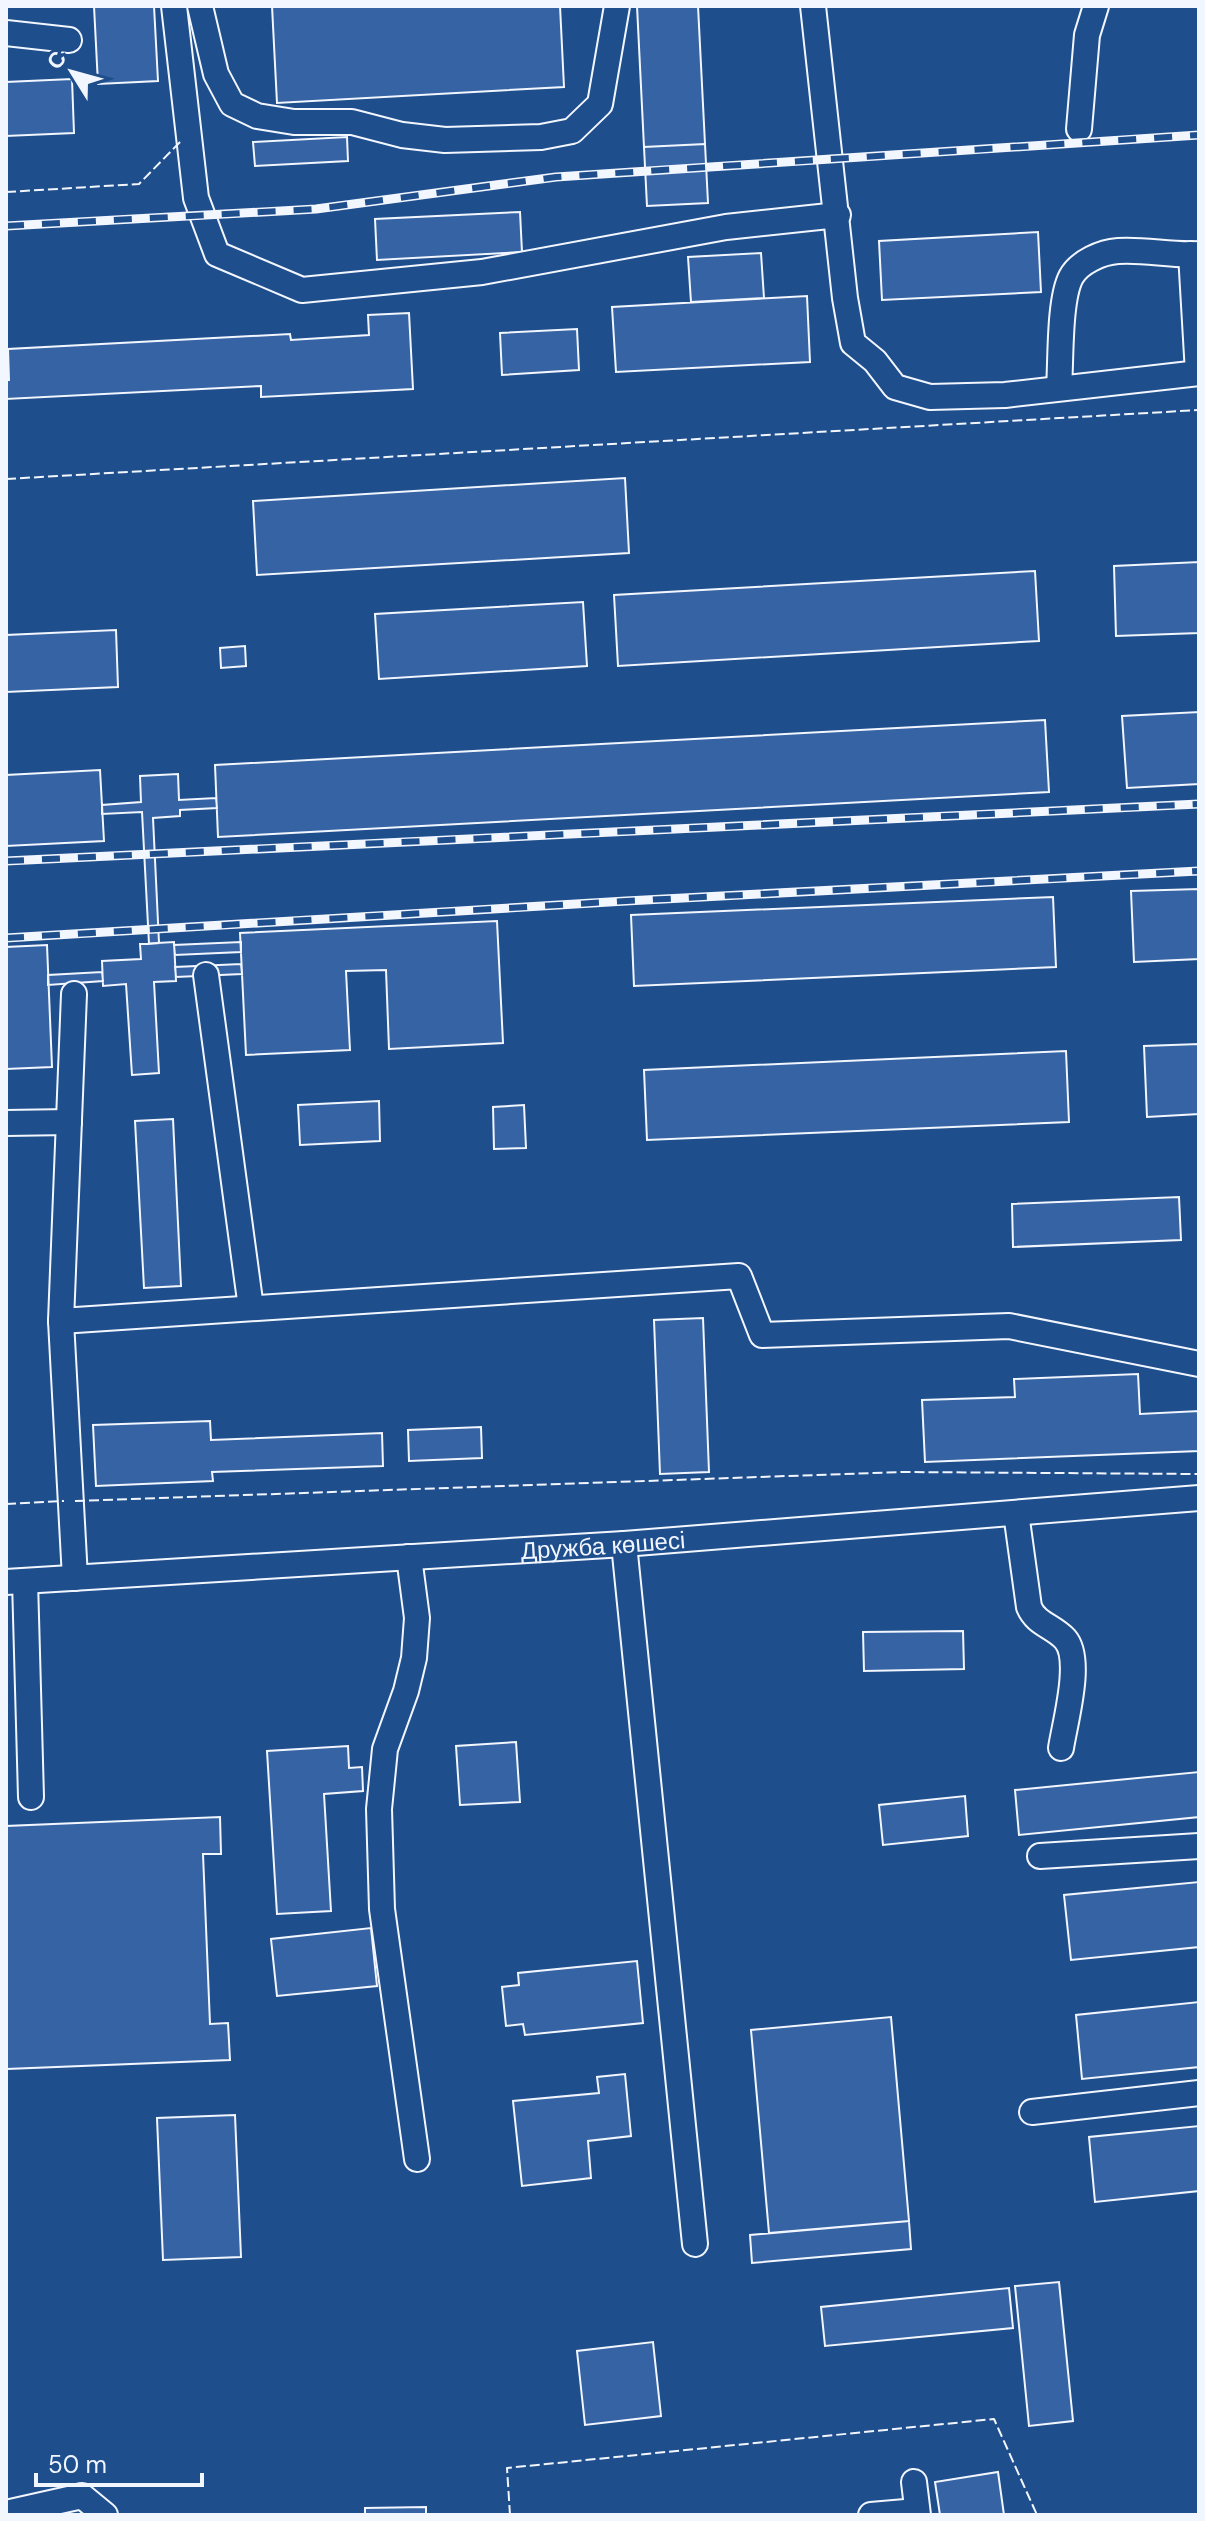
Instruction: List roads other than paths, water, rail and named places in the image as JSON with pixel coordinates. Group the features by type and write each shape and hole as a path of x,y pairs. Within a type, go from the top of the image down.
{"street":[{"path":"174,6 196,198 217,254 302,290 482,272 726,227 838,215"},
{"path":"200,6 216,74 232,104 257,116 294,122 352,122 402,135 445,140 541,137 572,131 600,104 617,6"},
{"path":"813,6 845,298 853,343 875,361 895,387 930,397 1005,395 1198,373 1195,254 1116,250 1081,263 1070,278 1064,307 1059,388"},
{"path":"1079,129 1087,35 1096,6"},
{"path":"6,33 69,40"},
{"path":"206,975 251,1308"},
{"path":"74,994 61,1321 75,1578"},
{"path":"6,1123 69,1122"},
{"path":"61,1321 739,1276 762,1335 1009,1326 1199,1364"},
{"name":"Дружба көшесі","path":"16,1581 624,1544 1199,1498"},
{"path":"1016,1513 1029,1607 1033,1617 1058,1632 1068,1643 1074,1660 1061,1748"},
{"path":"624,1544 695,2244"},
{"path":"409,1557 417,1618 414,1658 385,1749 379,1809 382,1909 417,2159"},
{"path":"16,1581 31,1797"},
{"path":"1040,1856 1199,1846"},
{"path":"1032,2112 1199,2093"},
{"path":"871,2515 917,2513 914,2482"},
{"path":"6,2513 82,2496 105,2515"}],"railway":[{"path":"6,226 316,209 556,177 1199,135"},
{"path":"6,861 1199,804"},
{"path":"6,938 1199,871"}]}
